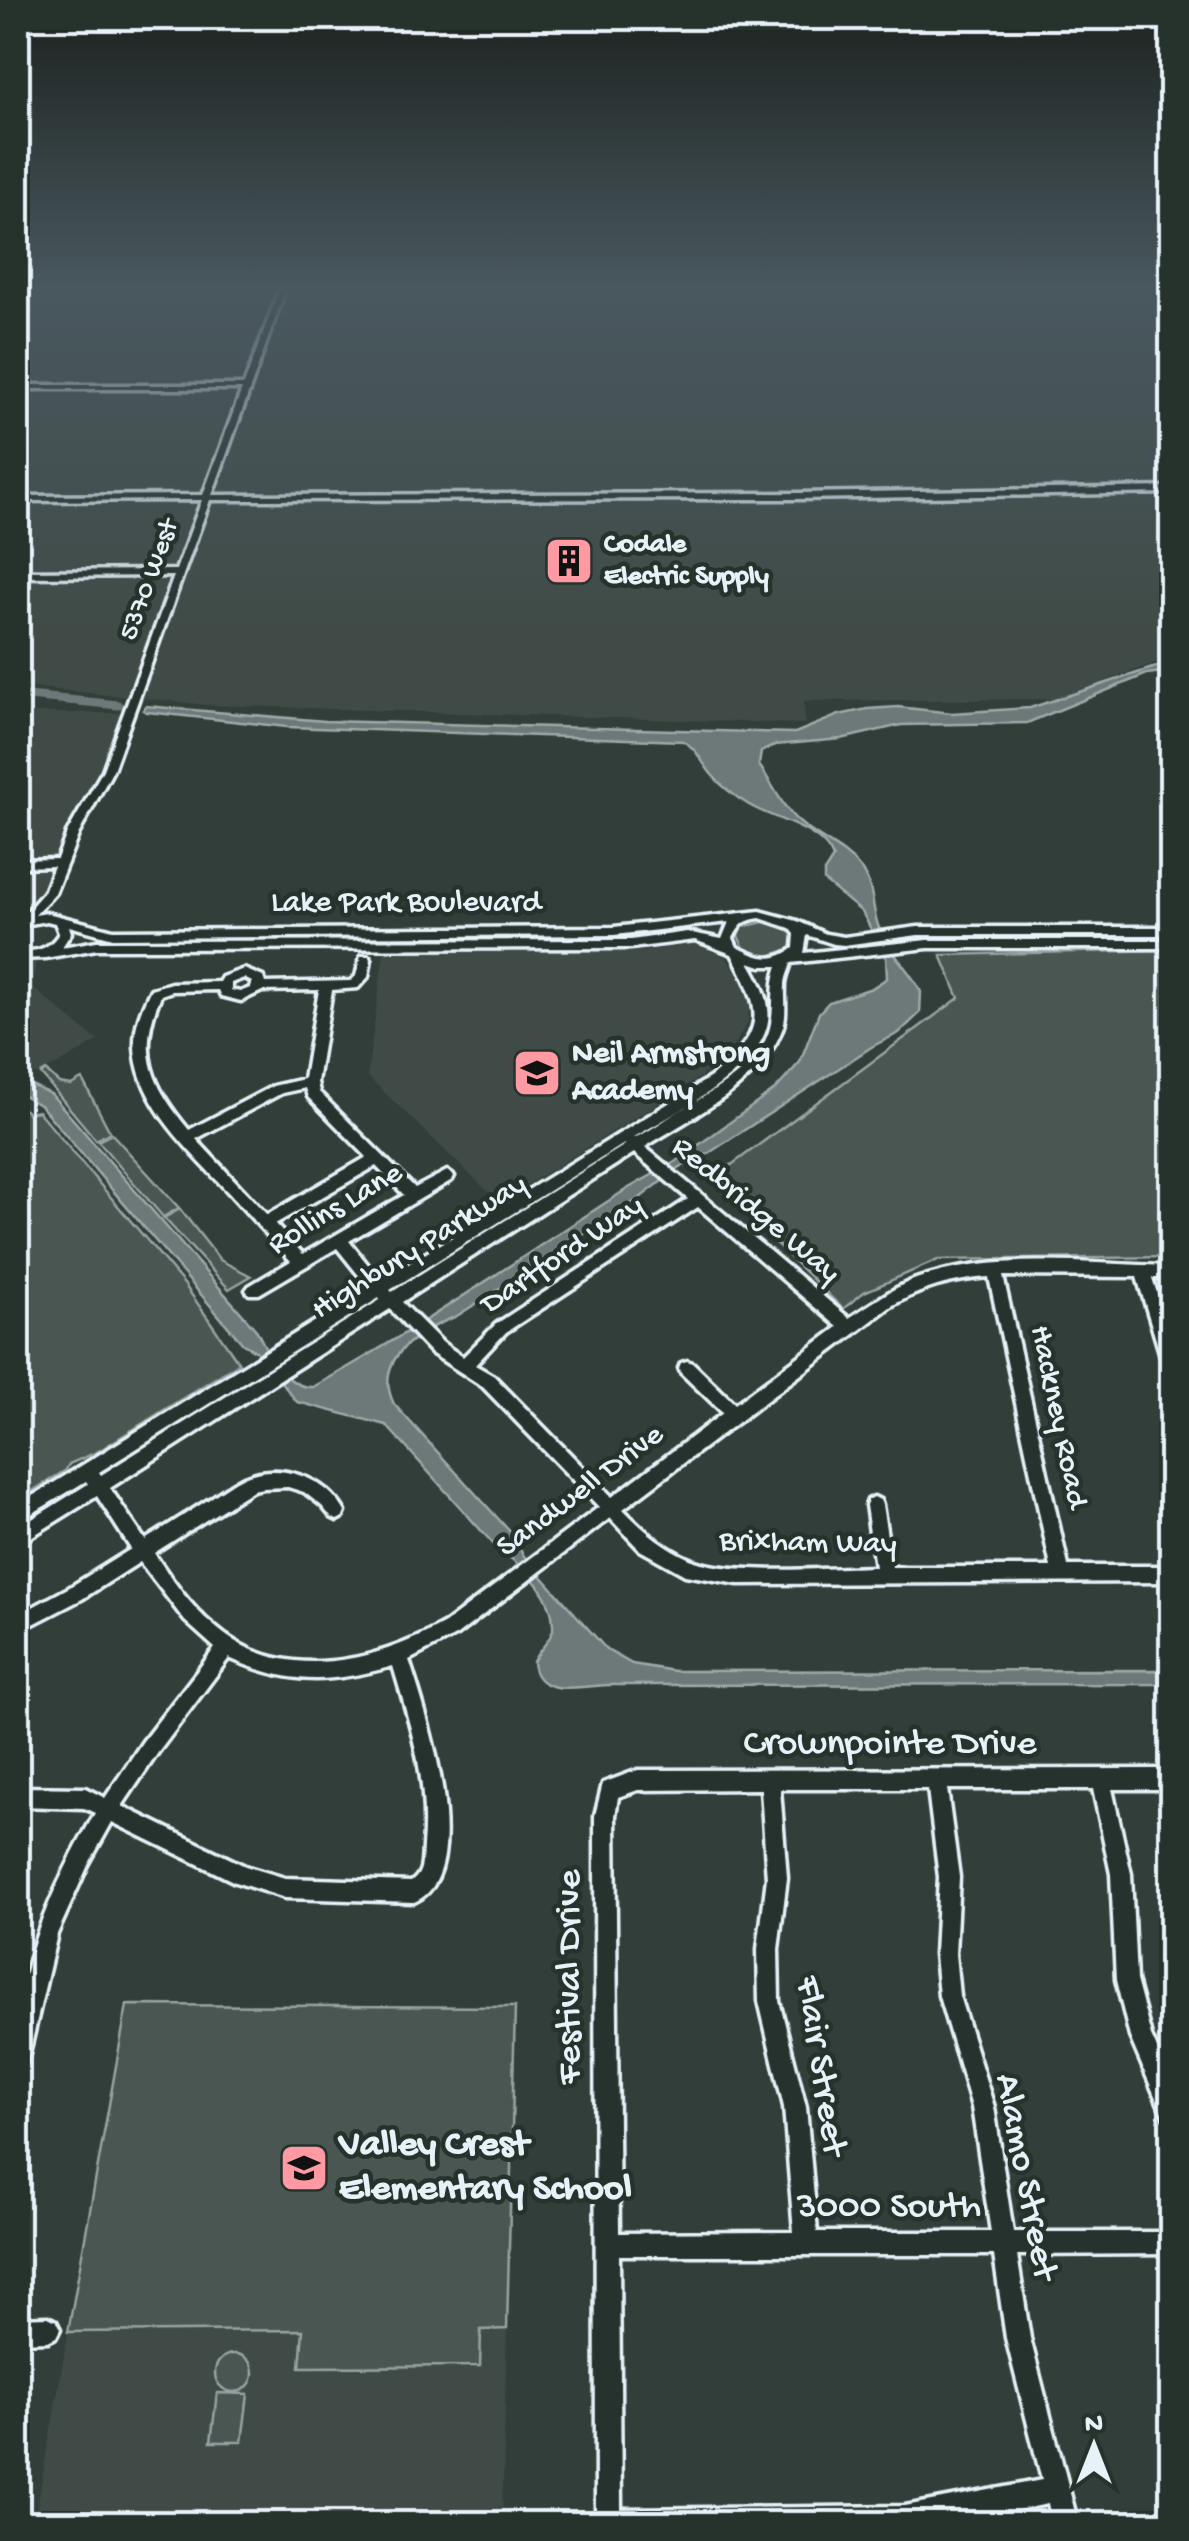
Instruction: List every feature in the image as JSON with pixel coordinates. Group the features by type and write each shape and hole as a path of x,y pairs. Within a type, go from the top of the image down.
{"street":[{"name":"5370 West","path":"21,920 40,905 52,887 72,833 108,770 240,404"},
{"path":"18,498 1172,490"},
{"path":"18,574 179,573"},
{"path":"18,863 61,862"},
{"path":"45,954 64,938 52,887"},
{"path":"1172,931 1043,938 921,944 763,963 735,952 728,932 736,922 750,916 769,915 826,938 841,940 907,932 1043,938 1172,944"},
{"name":"Lake Park Boulevard","path":"21,920 42,916 107,934 252,938 631,944 690,936 708,938 735,952"},
{"name":"Lake Park Boulevard","path":"18,955 90,946 252,938 614,932 750,916"},
{"path":"788,959 802,945 802,934 793,924"},
{"path":"244,973 252,938"},
{"name":"Highbury Parkway","path":"18,1537 630,1142 716,1080 751,1044 763,1018 763,1004 735,952"},
{"path":"223,986 226,993 247,996 258,987 358,983 365,959"},
{"name":"Highbury Parkway","path":"630,1142 726,1090 753,1066 776,1030 778,983 788,959"},
{"path":"258,987 257,977 244,973 230,977 223,986 159,990 153,995 145,1025 144,1062 161,1108 301,1262"},
{"path":"326,987 310,1082 317,1100 414,1196"},
{"path":"186,1138 278,1089 310,1082"},
{"name":"Redbridge Way","path":"630,1142 849,1328"},
{"path":"265,1222 376,1159"},
{"name":"Rollins Lane","path":"254,1290 447,1176"},
{"name":"Dartford Way","path":"464,1366 501,1328 698,1200"},
{"name":"Brixham Way","path":"339,1240 441,1352 488,1381 610,1508 660,1554 706,1573 1172,1574"},
{"name":"Sandwell Drive","path":"88,1470 186,1609 227,1647 280,1667 317,1672 356,1669 399,1657 451,1629 894,1296 924,1282 994,1272 1172,1272"},
{"name":"Hackney Road","path":"994,1272 1061,1574"},
{"path":"1143,1272 1172,1366"},
{"name":"Highbury Parkway","path":"18,1514 386,1296"},
{"path":"686,1368 735,1414"},
{"path":"18,1624 76,1594 228,1492 259,1480 292,1480 312,1486 325,1495 337,1512"},
{"path":"874,1506 885,1575"},
{"path":"18,2054 47,1935 70,1880 175,1712 227,1647"},
{"path":"18,1796 78,1796 263,1882 308,1891 414,1892 425,1884 431,1872 435,1786 426,1738 399,1657"},
{"path":"1100,1779 1121,1874 1121,1944 1126,1980 1142,2037 1172,2110"},
{"name":"Crownpointe Drive","path":"610,1790 638,1780 1172,1779"},
{"name":"Flair Street","path":"770,1780 777,1878 768,1949 769,2001 795,2106 806,2244"},
{"name":"Alamo Street","path":"936,1780 950,1877 945,1943 949,1996 983,2107 1024,2370 1066,2524"},
{"name":"Festival Drive","path":"609,2522 605,1816 610,1790"},
{"name":"3000 South","path":"608,2244 1172,2243"},
{"path":"18,2330 48,2330"},
{"path":"609,2522 905,2519 1056,2490"}],"shaded area":[{"path":"18,404 1171,404 1171,657 1056,699 804,701 805,724 209,705 18,686"},
{"path":"1171,662 1171,671 1147,674 1027,723 901,725 841,739 775,745 761,752 759,765 793,816 861,869 883,937 921,992 920,1013 899,1033 700,1159 680,1167 640,1198 457,1316 416,1338 395,1360 389,1373 389,1388 394,1404 513,1535 524,1556 607,1650 632,1664 674,1671 1171,1670 1171,1684 563,1688 543,1682 533,1662 553,1629 549,1604 536,1582 497,1548 386,1425 297,1402 41,1106 18,1092 18,1079 51,1094 257,1331 286,1376 313,1387 675,1162 776,1089 800,1062 819,1013 829,1002 872,988 887,978 886,958 862,912 824,881 824,872 833,858 819,839 735,795 683,741 287,727 147,712 143,710 146,706 325,721 795,733 839,715 867,709 898,707 952,713 1030,708"},
{"path":"18,713 120,713 95,781 65,829 37,902 18,911"},
{"path":"768,921 791,931 794,941 790,949 765,957 745,950 738,936 742,927"},
{"name":"Neil Armstrong Academy","path":"695,944 726,957 750,993 748,1022 730,1052 699,1078 499,1202 367,1076 384,952 639,952"},
{"path":"1171,950 1171,1257 938,1260 864,1292 843,1309 711,1180 959,998 941,955"},
{"path":"18,960 36,960 33,988 98,1041 40,1074 18,1072"},
{"path":"46,1071 59,1083 71,1085 82,1079 110,1132 96,1140 41,1074"},
{"path":"18,1105 28,1113 38,1111 184,1284 239,1363 97,1452 69,1464 66,1470 18,1500"},
{"path":"112,1134 179,1208 163,1217 98,1141"},
{"path":"180,1209 220,1260 251,1276 229,1289 164,1218"},
{"name":"Valley Crest Elementary School","path":"127,2005 515,2007 502,2523 34,2524"},
{"name":"Valley Crest Elementary School","path":"127,2005 515,2007 507,2329 481,2330 480,2366 300,2367 303,2330 68,2332"},
{"path":"234,2354 247,2360 253,2373 247,2386 234,2392 221,2386 215,2373 221,2360"},
{"path":"217,2393 248,2394 242,2442 211,2442"}],"waterway":[{"path":"18,695 118,705"}],"place":[{"name":"Codale Electric Supply","path":"569,561"},
{"name":"Neil Armstrong Academy","path":"537,1073"},
{"name":"Valley Crest Elementary School","path":"304,2168"}]}
